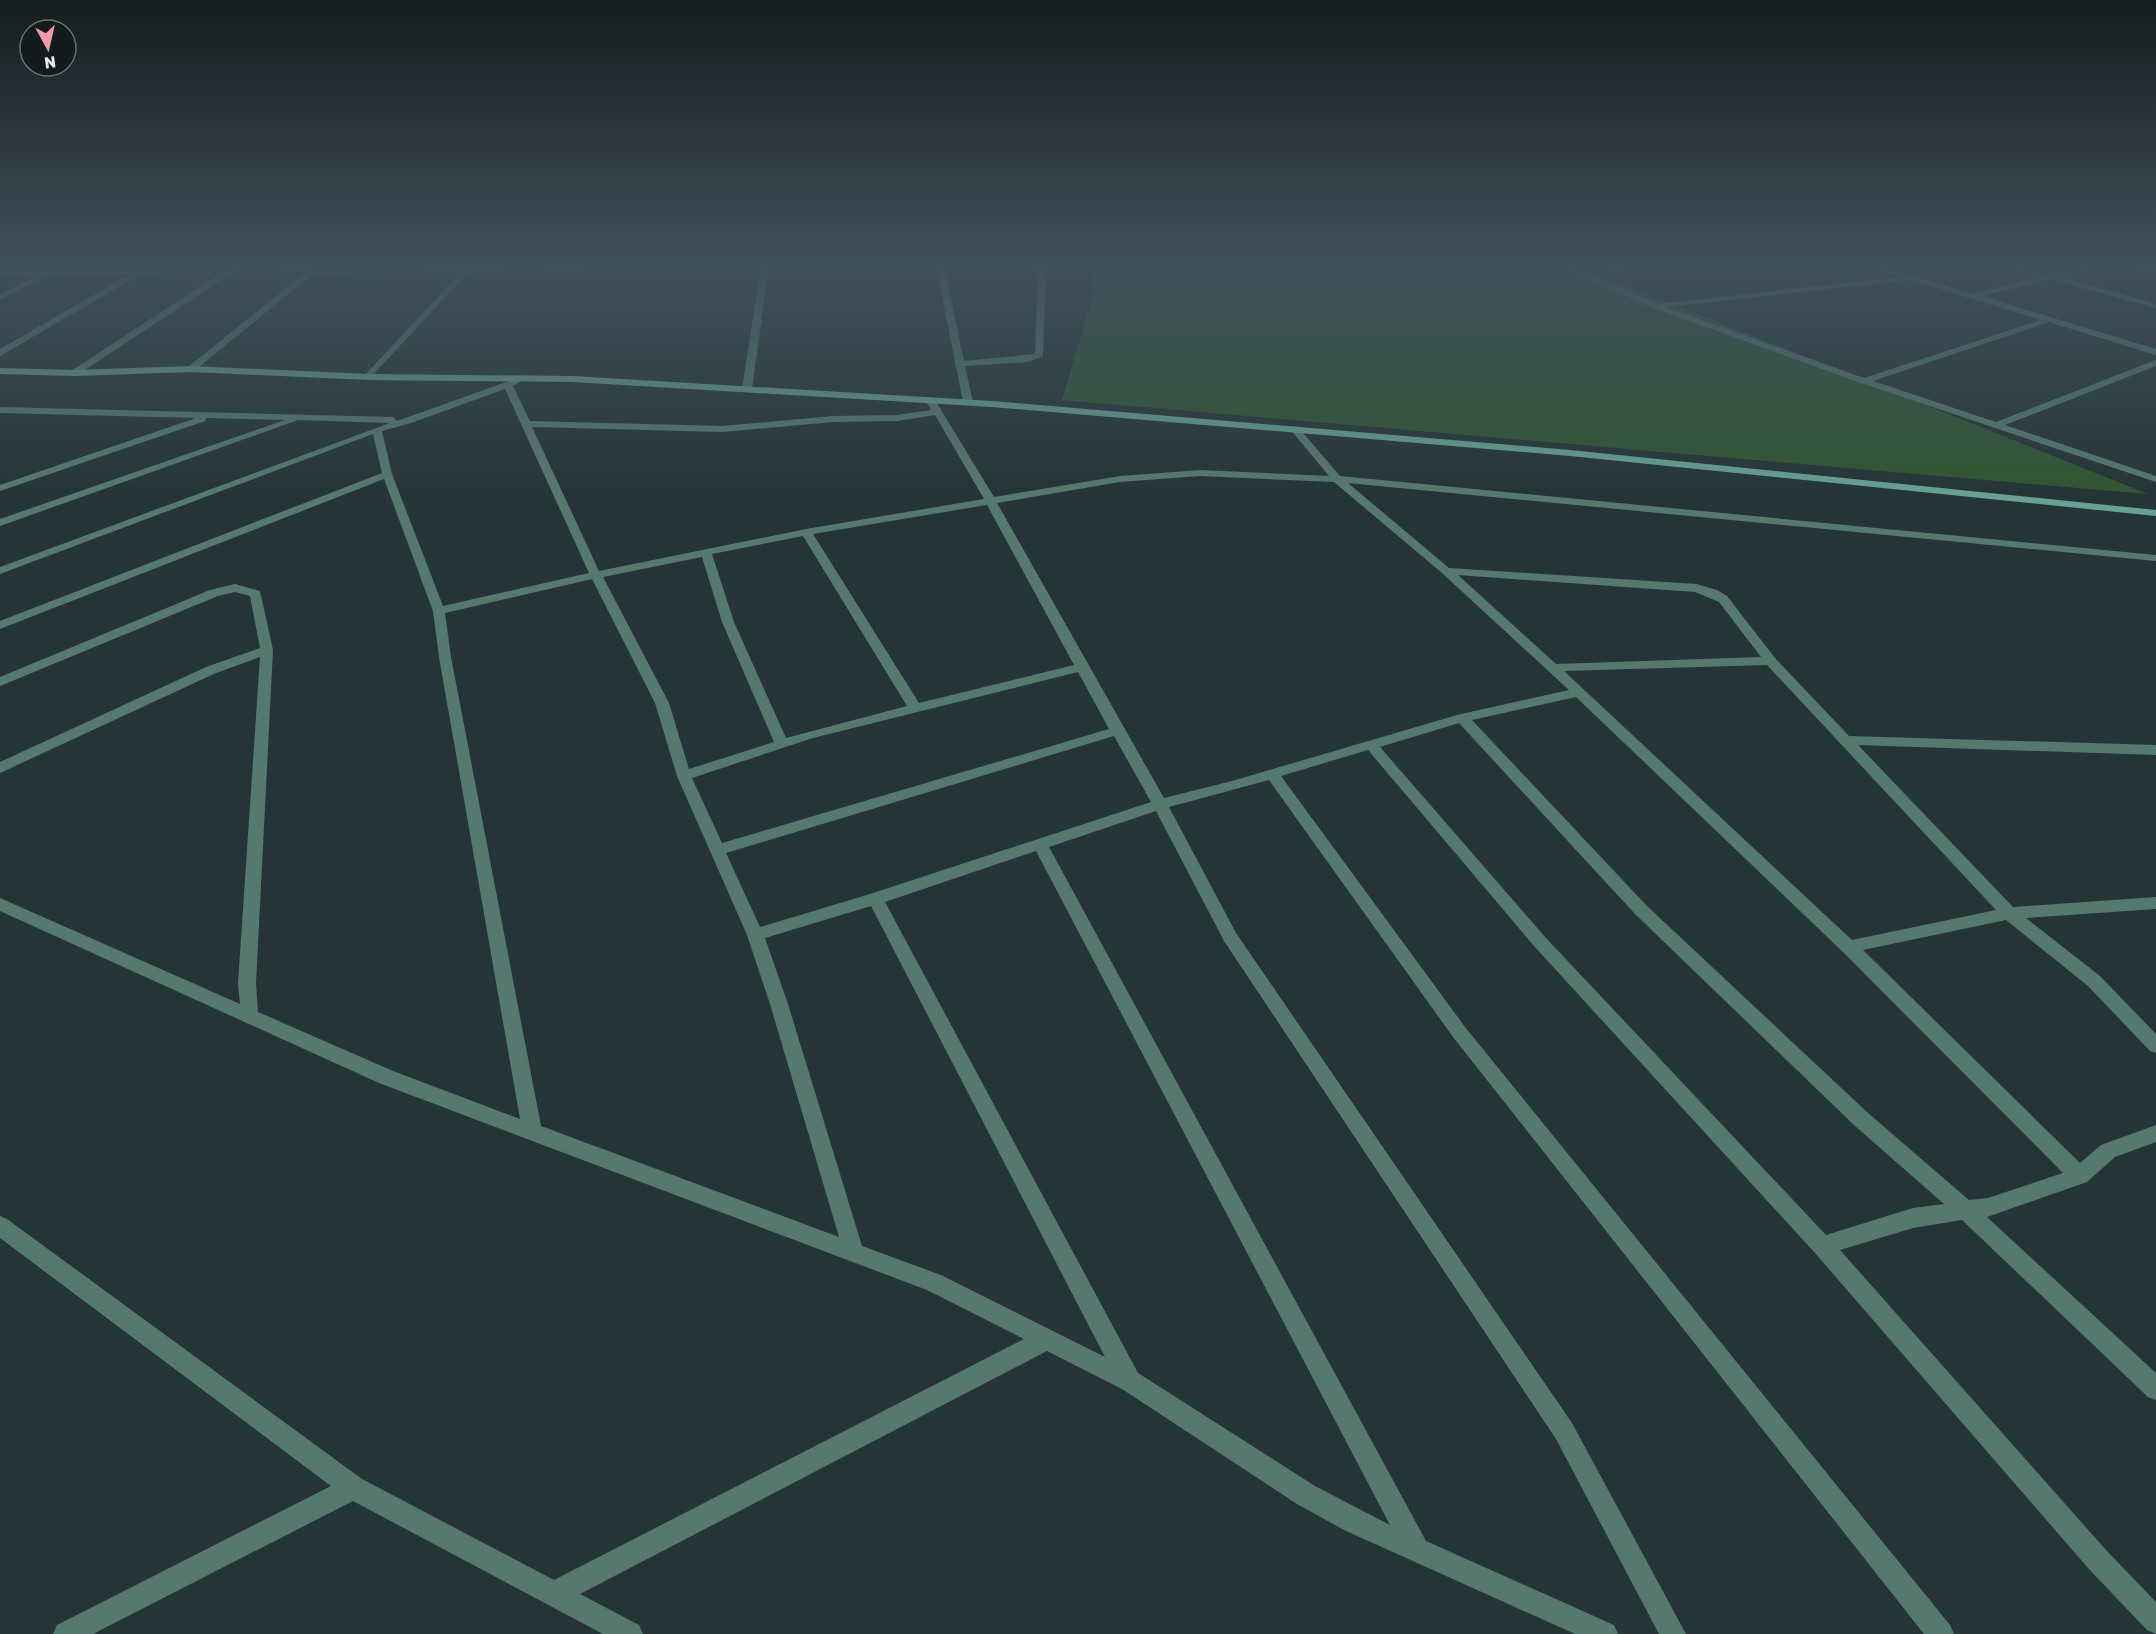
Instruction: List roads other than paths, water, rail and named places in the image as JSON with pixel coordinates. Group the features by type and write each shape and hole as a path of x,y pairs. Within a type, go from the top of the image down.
{"street":[{"path":"0,353 20,341"},
{"path":"74,373 123,341"},
{"path":"191,369 225,341"},
{"path":"368,377 401,341"},
{"path":"747,389 754,341"},
{"path":"955,341 968,402"},
{"path":"960,364 1040,356 1040,341"},
{"path":"1754,341 1995,426 2156,479"},
{"path":"1864,381 1986,341"},
{"path":"2119,341 2156,352"},
{"path":"1995,426 2156,363"},
{"path":"0,373 191,369 368,377 526,379 747,389 934,406"},
{"path":"0,571 377,429 408,421 526,379"},
{"path":"508,384 595,575 662,703 684,776 755,935 779,1004 854,1252"},
{"path":"525,424 722,429 833,419 897,418 934,406 968,402 1570,453 2156,513"},
{"path":"934,406 992,500 1116,732 1160,804 1230,937 1564,1431 1673,1634"},
{"path":"0,410 408,421"},
{"path":"0,488 210,416"},
{"path":"0,523 306,417"},
{"path":"377,429 387,474 439,611 445,657 532,1132"},
{"path":"1295,429 1337,479 1446,571 1579,692 1849,947 2080,1176"},
{"path":"439,611 595,575 806,532 1141,476 1200,472 1337,479 2156,558"},
{"path":"0,625 387,474"},
{"path":"806,532 915,708"},
{"path":"706,552 728,622 781,743"},
{"path":"1446,571 1706,590 1723,599 1770,662 2009,913 2094,981 2156,1046"},
{"path":"0,682 214,593 235,588 256,594 267,650 247,982 249,1016"},
{"path":"0,768 211,670 267,650"},
{"path":"1552,668 1770,662"},
{"path":"684,776 781,743 1082,667"},
{"path":"755,935 875,899 1160,804 1372,746 1462,718 1579,692"},
{"path":"1462,718 1641,910 1861,1119 1965,1210 2156,1389"},
{"path":"717,850 1116,732"},
{"path":"1844,740 2156,750"},
{"path":"1372,746 1540,942 1822,1246 2097,1559 2156,1621"},
{"path":"1272,774 1459,1032 1941,1634"},
{"path":"1040,845 1417,1550"},
{"path":"875,899 1130,1381"},
{"path":"1849,947 2009,913 2156,903"},
{"path":"0,904 386,1077 933,1282 1130,1381 1306,1495 1353,1521 1605,1634"},
{"path":"1822,1246 1913,1218 1988,1207 2080,1176 2108,1151 2156,1133"},
{"path":"4,1235 353,1488 630,1634"},
{"path":"555,1593 1047,1339"},
{"path":"66,1634 353,1488"}]}
